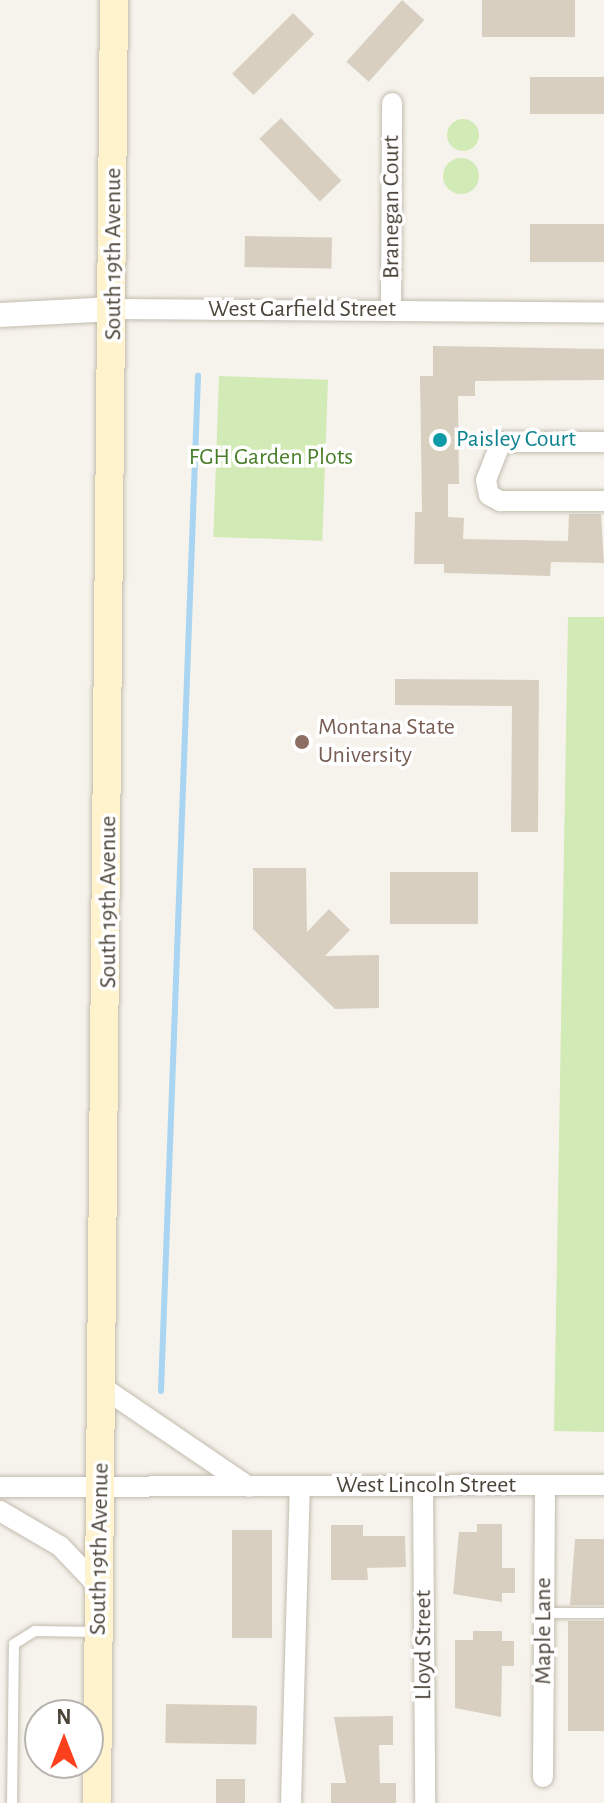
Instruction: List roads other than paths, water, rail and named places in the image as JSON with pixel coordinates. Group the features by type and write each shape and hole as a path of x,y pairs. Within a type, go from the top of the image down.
{"main road":[{"name":"South 19th Avenue","path":"97,1803 100,1487 105,1389 114,0"}],"street":[{"name":"Branegan Court","path":"391,311 392,103"},
{"name":"West Garfield Street","path":"0,315 114,309 604,312"},
{"path":"604,442 501,442 486,480 489,495 500,501 604,501"},
{"path":"105,1389 249,1487"},
{"name":"Maple Lane","path":"543,1777 545,1485"},
{"name":"West Lincoln Street","path":"0,1487 604,1485"},
{"name":"Lloyd Street","path":"423,1486 425,1803"},
{"path":"291,1803 300,1487"},
{"path":"0,1511 60,1546 99,1587"}],"lane":[{"path":"543,1613 604,1613"},
{"path":"12,1803 14,1644 35,1631 99,1632"}],"waterway":[{"path":"161,1391 198,376"}],"place":[{"name":"Paisley Court","path":"440,440"},
{"name":"Montana State University","path":"302,742"}],"park label":[{"name":"FGH Garden Plots","path":"271,458"}]}
